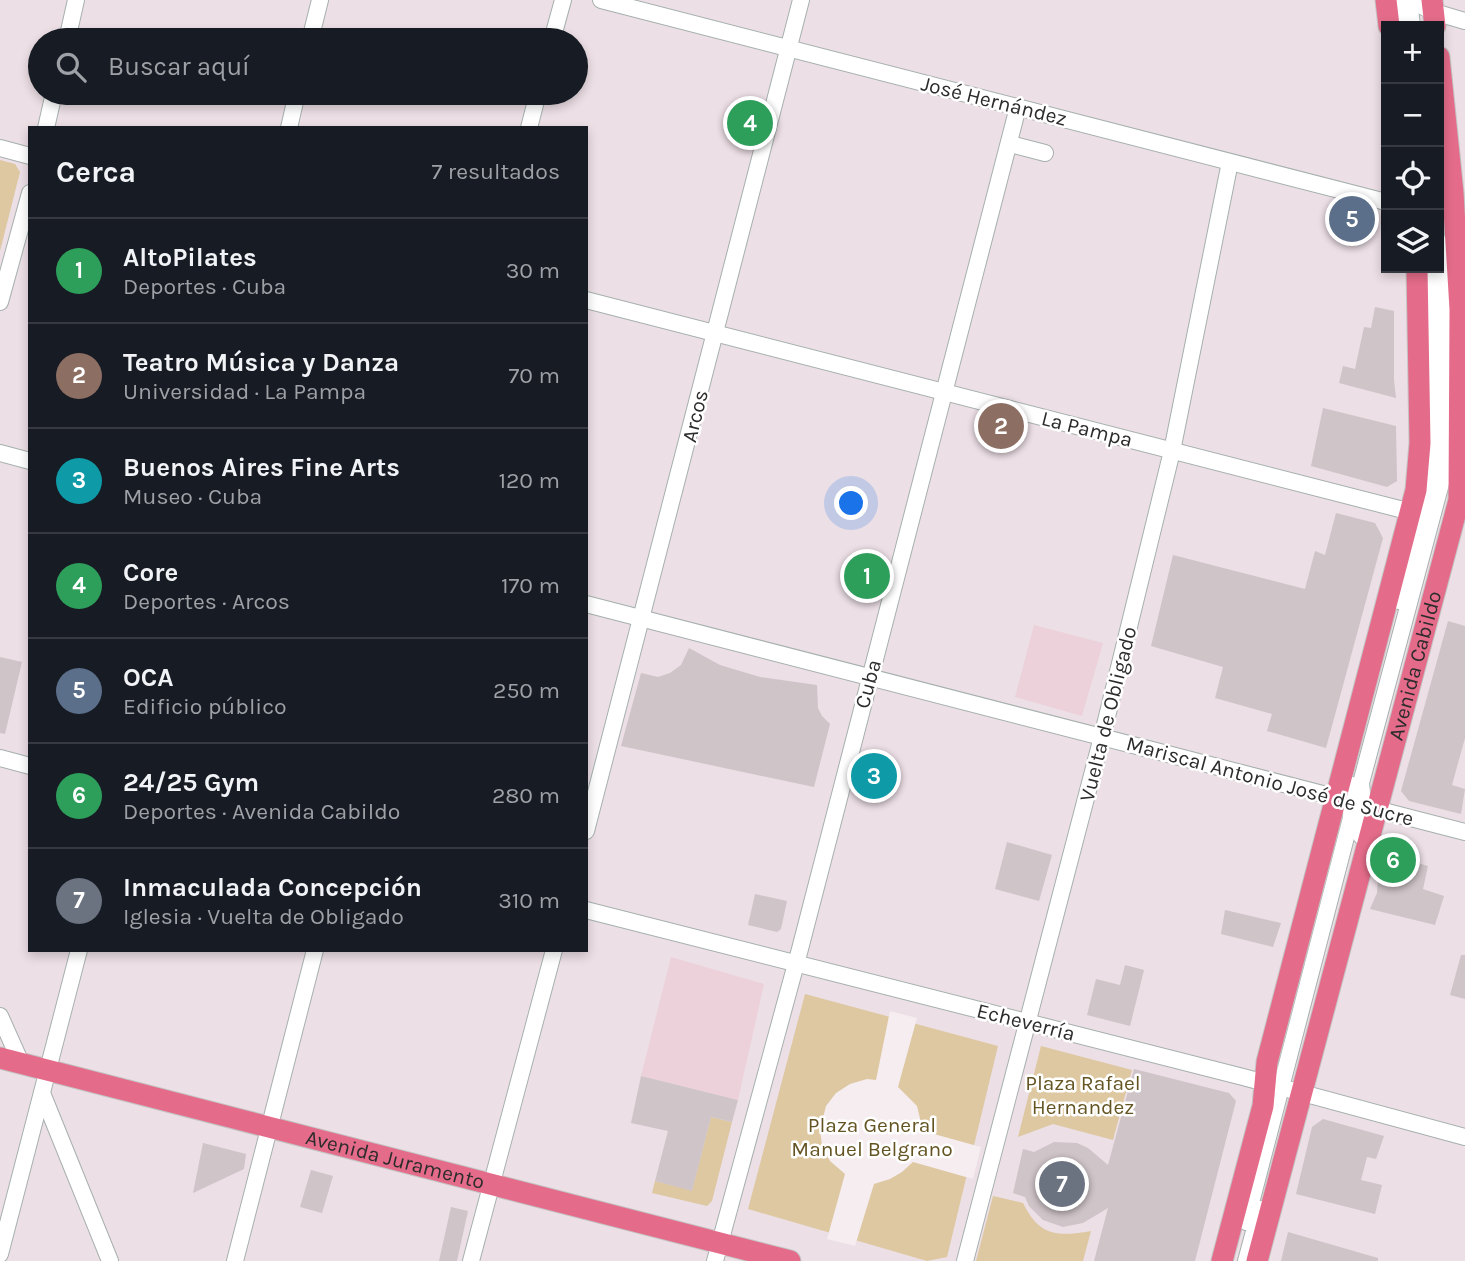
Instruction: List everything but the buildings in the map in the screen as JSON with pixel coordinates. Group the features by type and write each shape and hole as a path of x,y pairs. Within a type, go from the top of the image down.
{"main road":[{"path":"1386,0 1388,21"},
{"name":"Avenida Cabildo","path":"1257,1261 1285,1088 1357,803 1436,519 1459,500 1461,263 1442,84"},
{"name":"Avenida Cabildo","path":"1285,1088 1267,1062 1357,803 1436,519 1417,483 1420,454 1417,273"},
{"name":"Avenida Juramento","path":"0,1058 491,1184 717,1252 790,1261"},
{"name":"Avenida Cabildo","path":"1222,1261 1263,1106 1285,1088"}],"street":[{"path":"70,28 76,0"},
{"path":"313,28 320,0"},
{"path":"555,28 563,0"},
{"name":"José Hernández","path":"601,0 1381,201"},
{"name":"Arcos","path":"588,824 801,0"},
{"path":"1396,0 1399,21"},
{"path":"1409,0 1434,13 1465,21"},
{"path":"1409,0 1411,21"},
{"path":"46,126 51,105"},
{"path":"289,126 294,105"},
{"path":"530,126 535,105"},
{"name":"Cuba","path":"717,1252 796,963 1018,107"},
{"path":"1010,144 1045,153"},
{"path":"0,148 28,155"},
{"name":"Vuelta de Obligado","path":"965,1261 1030,1022 1172,451 1230,162"},
{"path":"0,302 28,200"},
{"path":"1444,246 1461,263"},
{"path":"1428,273 1430,468 1436,519"},
{"path":"1436,519 1445,458 1442,273"},
{"name":"La Pampa","path":"588,301 1436,519"},
{"path":"0,453 28,460"},
{"name":"Mariscal Antonio José de Sucre","path":"588,604 1465,832"},
{"path":"0,758 28,765"},
{"name":"Echeverría","path":"588,911 1030,1022 1465,1137"},
{"path":"0,1254 79,952"},
{"path":"235,1261 314,952"},
{"path":"471,1261 553,952"},
{"path":"0,1016 21,1063"},
{"path":"1236,1261 1285,1088"},
{"path":"1246,1261 1285,1088"},
{"path":"42,1093 110,1261"}],"shaded area":[{"path":"1034,625 1103,643 1082,716 1015,697"},
{"path":"671,957 764,984 738,1100 641,1076"},
{"path":"890,1011 917,1018 898,1087 917,1106 923,1131 981,1147 973,1179 913,1162 890,1179 874,1184 855,1246 827,1239 845,1174 830,1161 822,1145 820,1130 826,1106 836,1093 850,1084 867,1079 876,1080"}],"green space":[{"path":"0,160 15,164 20,172 0,251"},
{"name":"Plaza General Manuel Belgrano","path":"805,994 998,1046 947,1257 927,1261 748,1209"},
{"name":"Plaza Rafael Hernandez","path":"1041,1046 1132,1070 1113,1140 1053,1124 1018,1137"},
{"path":"711,1117 732,1122 712,1201 707,1206 652,1193 655,1181 692,1190"},
{"path":"993,1196 1023,1203 1036,1222 1050,1232 1068,1234 1091,1231 1083,1261 976,1261"}],"place":[{"name":"Core","path":"750,123"},
{"name":"OCA","path":"1352,219"},
{"name":"Teatro Música y Danza","path":"1001,426"},
{"name":"AltoPilates","path":"867,576"},
{"name":"Buenos Aires Fine Arts","path":"874,776"},
{"name":"24/25 Gym","path":"1393,860"},
{"name":"Inmaculada Concepción","path":"1062,1184"}]}
